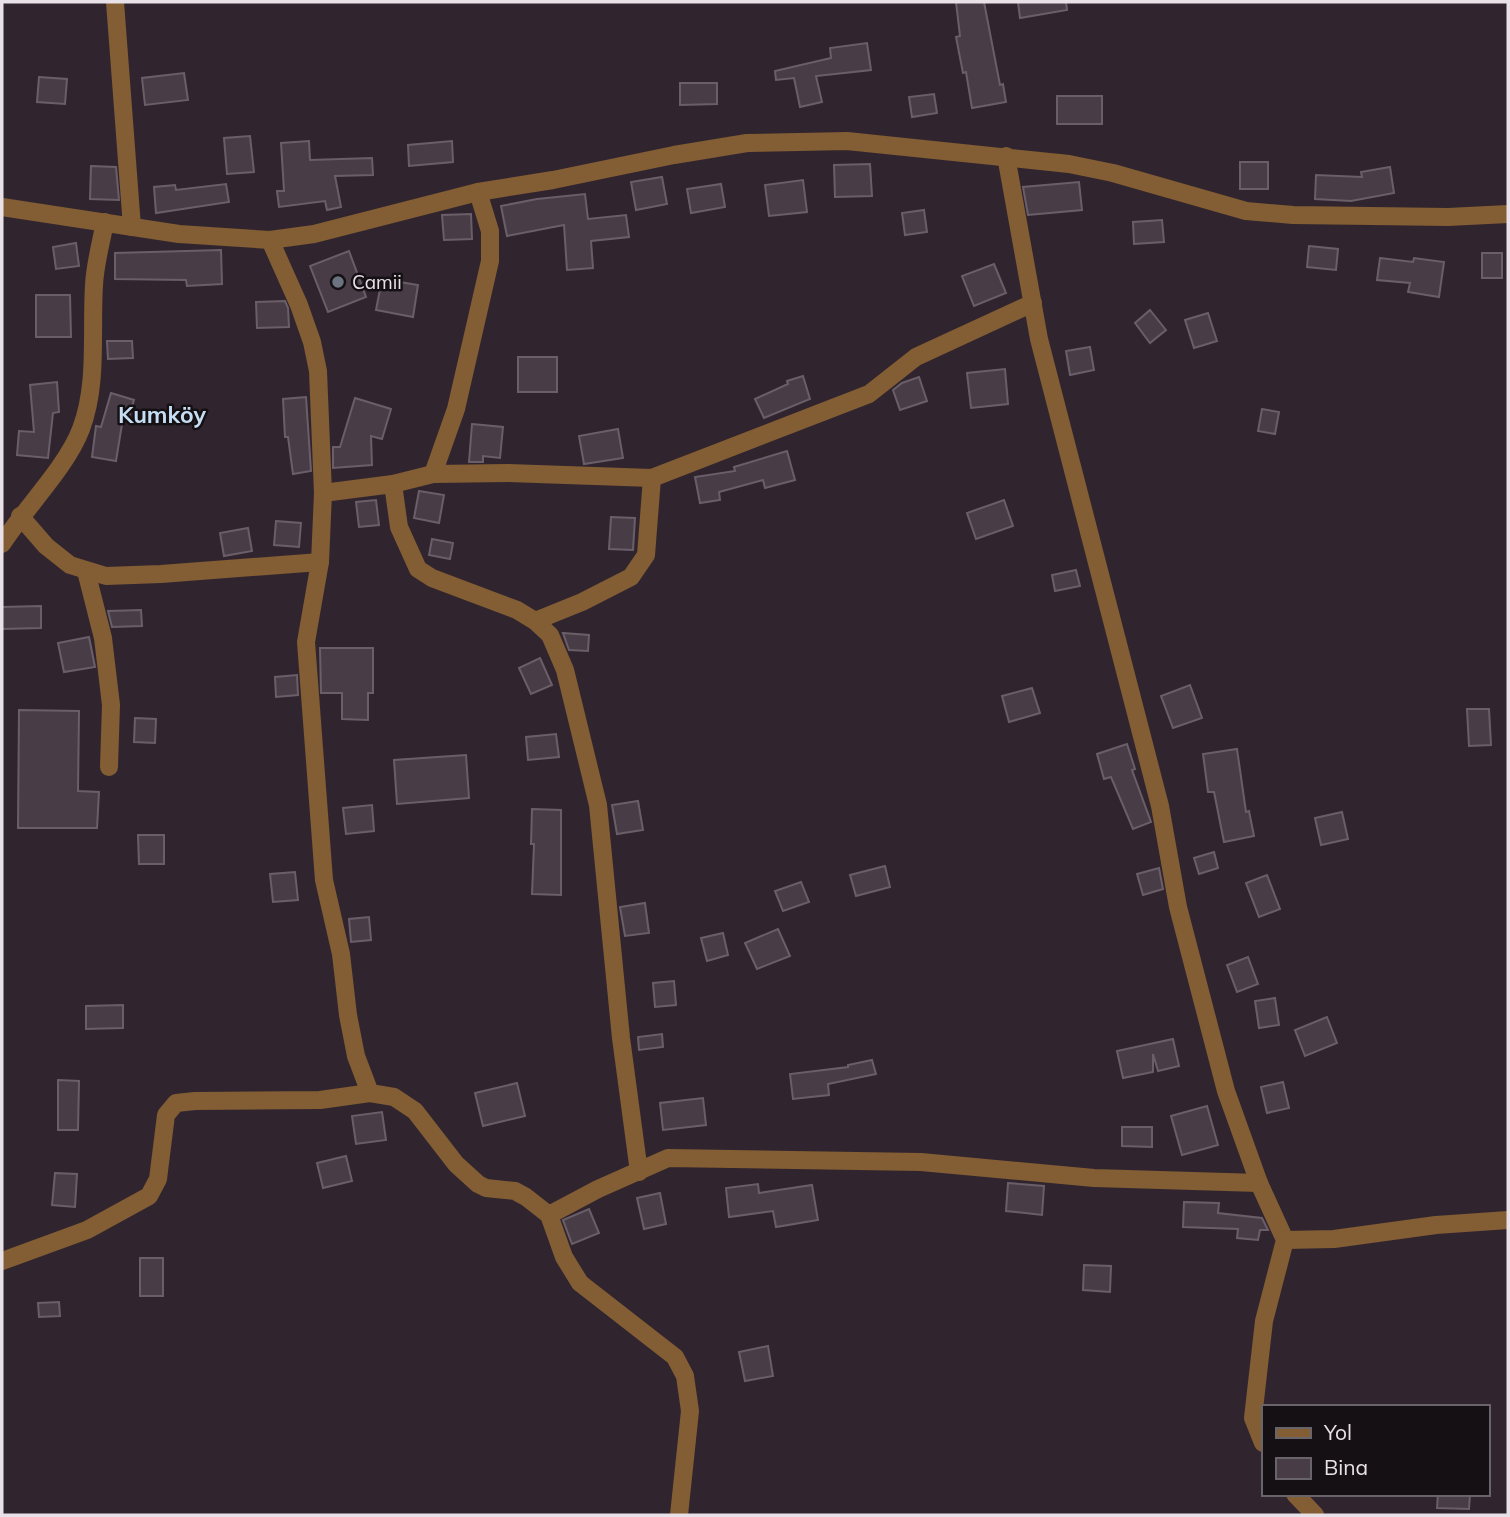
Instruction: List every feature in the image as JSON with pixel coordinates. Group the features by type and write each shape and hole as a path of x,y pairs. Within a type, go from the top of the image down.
{"street":[{"path":"115,2 132,227"},
{"path":"2,207 179,234 270,240 314,234 478,192 747,143 847,141 1069,164 1112,173 1246,211 1319,216 1448,217 1508,214"},
{"path":"1006,156 1039,339 1160,806 1181,920 1226,1091 1259,1183 1285,1240 1264,1321 1253,1418 1262,1440"},
{"path":"432,474 456,409 490,261 490,231 478,192"},
{"path":"2,544 20,516 59,467 80,430 93,373 94,281 105,222"},
{"path":"270,240 299,305 312,342 317,371 323,493 320,562 306,642 324,880 341,954 356,1056 370,1093"},
{"path":"323,493 393,484 432,474 652,478 869,394 916,357 1032,303"},
{"path":"535,621 582,603 631,577 646,555 652,478"},
{"path":"393,484 399,527 418,569 432,578 517,610 535,621 550,635 565,670 598,805 621,1038 639,1172"},
{"path":"20,516 46,546 70,565 106,576 320,562"},
{"path":"86,571 103,638 110,705 109,767"},
{"path":"2,1261 87,1230 149,1196 158,1179 166,1115 176,1103 320,1100 370,1093 394,1097 415,1111 456,1164 478,1184 486,1188 515,1191 549,1215 564,1257 580,1283 675,1357 685,1377 690,1411 679,1515"},
{"path":"549,1215 667,1158 921,1162 1094,1178 1259,1183"},
{"path":"1285,1240 1334,1239 1436,1225 1508,1220"},
{"path":"1297,1496 1315,1515"}],"building":[{"path":"956,2 984,2 1000,85 1003,84 1006,102 972,108 956,37 960,36"},
{"path":"1018,2 1066,2 1067,10 1020,18"},
{"path":"867,43 871,70 816,76 822,102 800,107 794,78 776,80 775,71 831,58 830,48"},
{"path":"184,73 188,100 145,105 142,78"},
{"path":"39,77 67,79 65,104 37,102"},
{"path":"680,83 717,83 717,104 680,105"},
{"path":"934,94 937,113 912,117 909,97"},
{"path":"1057,96 1102,96 1102,124 1057,124"},
{"path":"250,136 254,172 227,174 224,138"},
{"path":"309,141 310,160 372,158 373,175 335,176 341,207 327,210 325,201 279,207 277,191 284,191 281,143"},
{"path":"452,141 453,162 409,166 408,145"},
{"path":"1240,162 1268,162 1268,189 1240,189"},
{"path":"870,164 872,196 835,197 834,165"},
{"path":"91,166 116,167 119,200 90,199"},
{"path":"1390,167 1394,193 1351,201 1315,199 1316,175 1362,177 1361,172"},
{"path":"662,177 667,204 636,210 631,182"},
{"path":"803,180 807,212 769,216 765,185"},
{"path":"1079,182 1082,210 1028,215 1023,187"},
{"path":"226,184 229,202 156,213 154,187 175,185 176,190"},
{"path":"721,184 725,207 691,213 687,189"},
{"path":"585,194 588,219 626,215 629,237 591,241 593,268 567,270 564,225 507,236 501,206"},
{"path":"924,210 927,232 905,235 902,213"},
{"path":"471,214 472,239 444,240 442,215"},
{"path":"1162,220 1164,242 1134,244 1133,222"},
{"path":"76,243 79,266 56,269 53,247"},
{"path":"1309,246 1338,249 1336,270 1307,267"},
{"path":"221,250 222,284 187,286 186,280 115,279 115,253"},
{"name":"Camii","path":"349,251 366,297 328,312 310,266"},
{"path":"1482,253 1502,253 1502,278 1482,278"},
{"path":"1380,258 1413,262 1414,258 1444,262 1439,297 1408,292 1410,283 1377,280"},
{"path":"994,264 1006,293 974,306 962,276"},
{"path":"382,279 418,285 413,317 376,310"},
{"path":"36,295 70,295 71,337 36,337"},
{"path":"285,301 289,327 257,328 256,302"},
{"path":"1150,310 1166,330 1150,343 1135,323"},
{"path":"1208,313 1217,341 1194,348 1185,320"},
{"path":"107,341 132,341 133,358 108,359"},
{"path":"1090,347 1094,370 1070,375 1066,351"},
{"path":"518,357 557,357 557,392 518,392"},
{"path":"1005,369 1008,404 971,408 967,373"},
{"path":"803,376 810,399 764,418 755,399 788,384 787,381"},
{"path":"919,377 927,401 900,410 893,390 902,383"},
{"path":"57,382 59,412 53,413 48,458 17,455 19,431 34,432 30,385"},
{"path":"111,393 134,400 128,420 123,418 116,461 92,457 96,426 101,427"},
{"path":"306,397 311,471 293,474 288,437 285,437 283,399"},
{"path":"355,398 391,409 382,439 371,436 372,465 333,468 333,447 340,447"},
{"path":"1262,409 1279,412 1275,434 1258,431"},
{"path":"472,424 503,427 500,458 483,456 483,462 469,462"},
{"path":"618,429 623,458 584,464 579,436"},
{"path":"787,451 795,480 765,488 763,480 719,492 720,500 700,503 695,477 735,471 734,467"},
{"path":"419,491 444,495 439,523 414,518"},
{"path":"376,500 379,525 359,527 356,502"},
{"path":"1004,500 1013,526 976,539 967,513"},
{"path":"611,517 635,518 633,550 609,549"},
{"path":"276,521 301,523 299,547 274,545"},
{"path":"248,528 252,551 224,556 220,533"},
{"path":"432,539 453,543 450,559 429,555"},
{"path":"1076,570 1080,586 1055,591 1052,575"},
{"path":"41,606 41,628 2,629 2,607"},
{"path":"141,610 142,626 112,627 108,611"},
{"path":"563,633 589,635 588,651 569,650"},
{"path":"89,637 95,667 64,672 58,643"},
{"path":"320,648 373,648 373,693 368,693 368,720 342,719 342,693 321,693"},
{"path":"540,658 552,685 531,694 519,668"},
{"path":"297,675 298,695 276,697 275,677"},
{"path":"1190,685 1202,718 1173,728 1161,696"},
{"path":"1032,688 1040,713 1009,722 1002,696"},
{"path":"1467,709 1489,709 1491,745 1469,746"},
{"path":"19,710 79,711 78,791 99,792 97,828 18,828"},
{"path":"135,718 156,719 155,743 134,742"},
{"path":"556,734 559,757 528,760 526,737"},
{"path":"1127,744 1135,769 1132,770 1151,822 1133,829 1111,777 1104,779 1097,754"},
{"path":"1237,749 1246,812 1249,811 1254,836 1224,842 1214,792 1208,792 1203,754"},
{"path":"466,755 469,798 397,804 394,760"},
{"path":"638,801 643,830 617,834 612,805"},
{"path":"372,805 374,831 346,834 343,808"},
{"path":"532,809 561,810 561,895 532,894"},
{"path":"1342,812 1348,839 1321,845 1315,818"},
{"path":"138,835 164,835 164,864 139,864"},
{"path":"1214,852 1218,868 1199,874 1194,858"},
{"path":"885,866 890,887 856,896 850,875"},
{"path":"1159,868 1163,889 1143,895 1137,874"},
{"path":"295,872 298,900 273,902 270,874"},
{"path":"1267,875 1280,909 1259,917 1246,883"},
{"path":"801,882 809,902 783,911 775,891"},
{"path":"645,903 649,933 625,936 620,907"},
{"path":"369,917 371,940 351,942 349,919"},
{"path":"778,929 790,956 757,969 745,943"},
{"path":"723,933 728,955 707,961 701,938"},
{"path":"1248,957 1258,984 1237,992 1227,965"},
{"path":"674,981 676,1005 655,1007 653,983"},
{"path":"1275,998 1279,1025 1259,1028 1255,1001"},
{"path":"123,1005 123,1028 86,1029 86,1006"},
{"path":"1327,1017 1337,1043 1305,1056 1295,1030"},
{"path":"662,1034 663,1047 639,1050 638,1037"},
{"path":"1173,1039 1179,1066 1158,1071 1153,1054 1153,1072 1123,1078 1117,1051"},
{"path":"872,1060 876,1074 828,1084 829,1095 793,1099 790,1074 848,1067"},
{"path":"58,1080 79,1081 78,1130 58,1130"},
{"path":"1283,1082 1289,1108 1267,1113 1261,1087"},
{"path":"517,1083 525,1116 483,1126 475,1093"},
{"path":"703,1098 706,1125 663,1130 660,1103"},
{"path":"1207,1106 1218,1145 1182,1155 1171,1116"},
{"path":"382,1112 386,1140 356,1144 352,1116"},
{"path":"1122,1127 1152,1127 1152,1147 1122,1146"},
{"path":"346,1156 352,1181 323,1188 317,1163"},
{"path":"55,1173 77,1174 75,1207 52,1205"},
{"path":"1008,1183 1044,1186 1042,1215 1006,1211"},
{"path":"758,1184 759,1193 812,1185 818,1220 776,1227 773,1211 729,1217 726,1188"},
{"path":"660,1193 666,1224 644,1229 637,1198"},
{"path":"1184,1202 1219,1203 1218,1213 1262,1218 1268,1230 1260,1230 1258,1240 1237,1238 1238,1229 1183,1227"},
{"path":"589,1209 599,1233 572,1244 563,1220"},
{"path":"140,1258 163,1258 163,1296 140,1296"},
{"path":"1084,1265 1111,1266 1110,1292 1083,1290"},
{"path":"59,1302 60,1316 39,1317 38,1303"},
{"path":"768,1346 773,1376 745,1381 739,1352"},
{"path":"1438,1496 1470,1496 1469,1509 1437,1508"}],"place":[{"name":"Camii","path":"338,282"}],"district":[{"name":"Kumköy","path":"162,414"}]}
